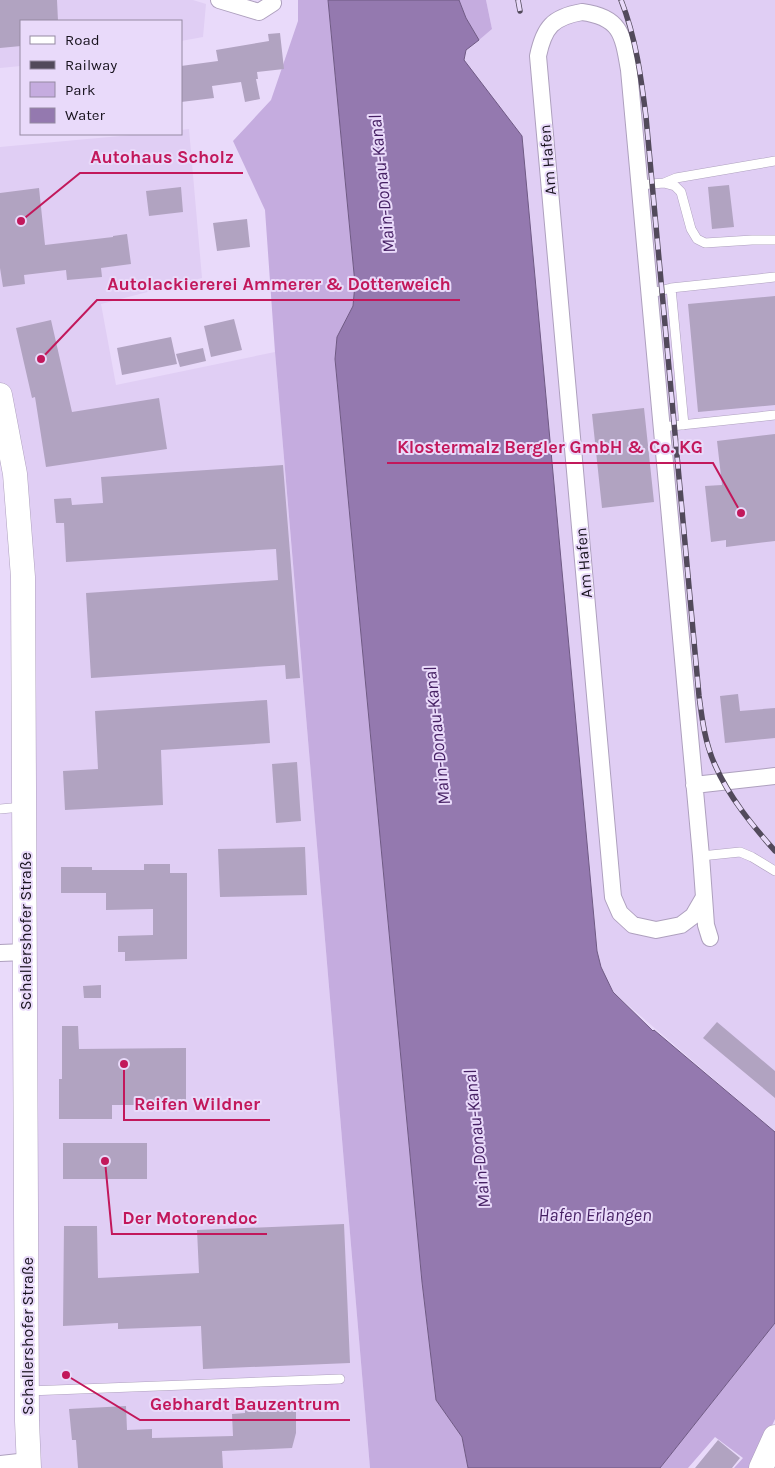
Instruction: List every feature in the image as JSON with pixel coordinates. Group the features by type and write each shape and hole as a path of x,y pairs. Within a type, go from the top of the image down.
{"street":[{"path":"219,0 259,12 273,3"},
{"name":"Am Hafen","path":"582,12 593,14 616,25 621,35 625,46 628,70 639,186 704,897 693,916 681,925 656,930 632,925 620,913 613,897 538,56 541,39 548,28 559,18 582,12"},
{"name":"Schallershofer Straße","path":"0,395 7,458 18,501 23,577 28,1465"},
{"path":"694,785 775,776"},
{"path":"704,897 706,925 710,938"},
{"path":"0,953 25,952"},
{"path":"761,1468 775,1437"},
{"path":"0,1464 28,1465"}],"lane":[{"path":"639,186 664,183 676,178 775,160"},
{"path":"664,183 674,186 681,192 691,229 697,239 705,243 775,240"},
{"path":"648,294 671,288 775,277"},
{"path":"671,288 684,424"},
{"path":"662,427 775,415"},
{"path":"0,809 25,807"},
{"path":"701,856 740,852 775,871"},
{"path":"27,1391 340,1378"}],"shaded area":[{"path":"0,0 193,0 206,4 203,37 182,41 182,20 20,20 20,66 0,68"},
{"path":"486,0 775,0 775,1132 613,992 601,967 597,951 528,203 464,60 466,50 492,29"},
{"path":"189,129 202,278 101,304 116,385 275,352 370,1468 32,1468 18,465 0,464 0,147 131,135 182,135 182,130"}],"green space":[{"path":"298,0 328,0 355,284 353,306 337,337 335,359 422,1282 436,1400 462,1437 468,1468 370,1468 275,352 265,210 233,141 271,100 298,21"},
{"path":"459,0 486,0 492,29 479,40 466,18"},
{"path":"775,1323 775,1419 752,1468 734,1468 743,1458 715,1437 688,1468 660,1468"}],"water":[{"name":"Hafen Erlangen","path":"328,0 459,0 466,18 479,40 466,50 464,60 522,136 597,951 601,967 613,992 653,1031 775,1132 775,1323 660,1468 468,1468 462,1437 436,1400 422,1282 335,359 337,337 353,306 355,284"}],"building":[{"path":"0,0 57,0 58,20 20,20 20,46 0,48"},
{"path":"280,33 284,69 257,72 258,79 256,79 260,99 245,102 241,82 212,86 214,98 182,102 182,66 218,61 216,50 269,41 268,34"},
{"path":"729,185 734,227 712,229 708,187"},
{"path":"181,187 183,212 149,216 146,191"},
{"path":"39,188 45,245 127,234 131,264 101,268 102,277 67,280 66,270 24,275 25,284 3,287 0,268 0,193"},
{"path":"247,219 250,247 217,251 213,223"},
{"path":"775,296 775,405 698,412 688,304"},
{"path":"234,319 242,350 211,357 204,326"},
{"path":"51,320 72,412 159,398 167,449 46,467 35,397 32,398 16,328"},
{"path":"171,337 177,364 122,375 117,348"},
{"path":"203,348 206,361 180,367 176,354"},
{"path":"644,408 654,502 602,508 592,414"},
{"path":"775,434 775,541 726,547 726,540 711,542 705,486 722,485 717,441"},
{"path":"283,465 300,678 286,679 285,665 91,678 86,593 278,580 276,549 66,562 64,523 56,523 54,499 71,498 72,505 103,503 101,477"},
{"path":"738,694 740,711 775,708 775,738 725,743 720,696"},
{"path":"267,700 270,743 161,750 163,805 65,810 63,771 98,769 95,711"},
{"path":"297,762 301,821 276,823 272,764"},
{"path":"305,847 307,895 220,897 218,849"},
{"path":"144,864 170,864 170,873 187,873 187,959 125,961 125,952 118,952 118,936 153,935 153,909 106,910 106,893 61,893 61,867 92,867 92,870 144,870"},
{"path":"101,985 101,998 84,998 83,986"},
{"path":"717,1022 775,1071 775,1098 703,1038"},
{"path":"62,1026 78,1026 79,1049 186,1048 186,1105 112,1105 112,1119 59,1119 59,1079 62,1079"},
{"path":"63,1143 147,1143 147,1179 63,1179"},
{"path":"344,1224 350,1363 203,1369 201,1326 118,1329 118,1323 63,1326 64,1226 97,1226 98,1278 199,1273 197,1230"},
{"path":"126,1406 127,1430 152,1429 152,1438 233,1436 232,1414 245,1413 245,1410 296,1409 296,1433 292,1448 222,1451 223,1468 78,1468 76,1440 72,1440 69,1409"},
{"path":"718,1440 740,1458 732,1468 695,1468"}],"railway":[{"path":"518,0 520,11"},
{"path":"621,0 634,43 646,117 699,696 706,740 727,788 750,821 775,851"}],"place":[{"name":"Autohaus Scholz","path":"21,221"},
{"name":"Autolackiererei Ammerer & Dotterweich","path":"41,359"},
{"name":"Klostermalz Bergler GmbH & Co. KG","path":"741,513"},
{"name":"Reifen Wildner","path":"124,1064"},
{"name":"Der Motorendoc","path":"105,1161"},
{"name":"Gebhardt Bauzentrum","path":"66,1375"}],"water label":[{"name":"Main-Donau-Kanal","path":"382,184"},
{"name":"Main-Donau-Kanal","path":"437,736"},
{"name":"Main-Donau-Kanal","path":"477,1139"}]}
